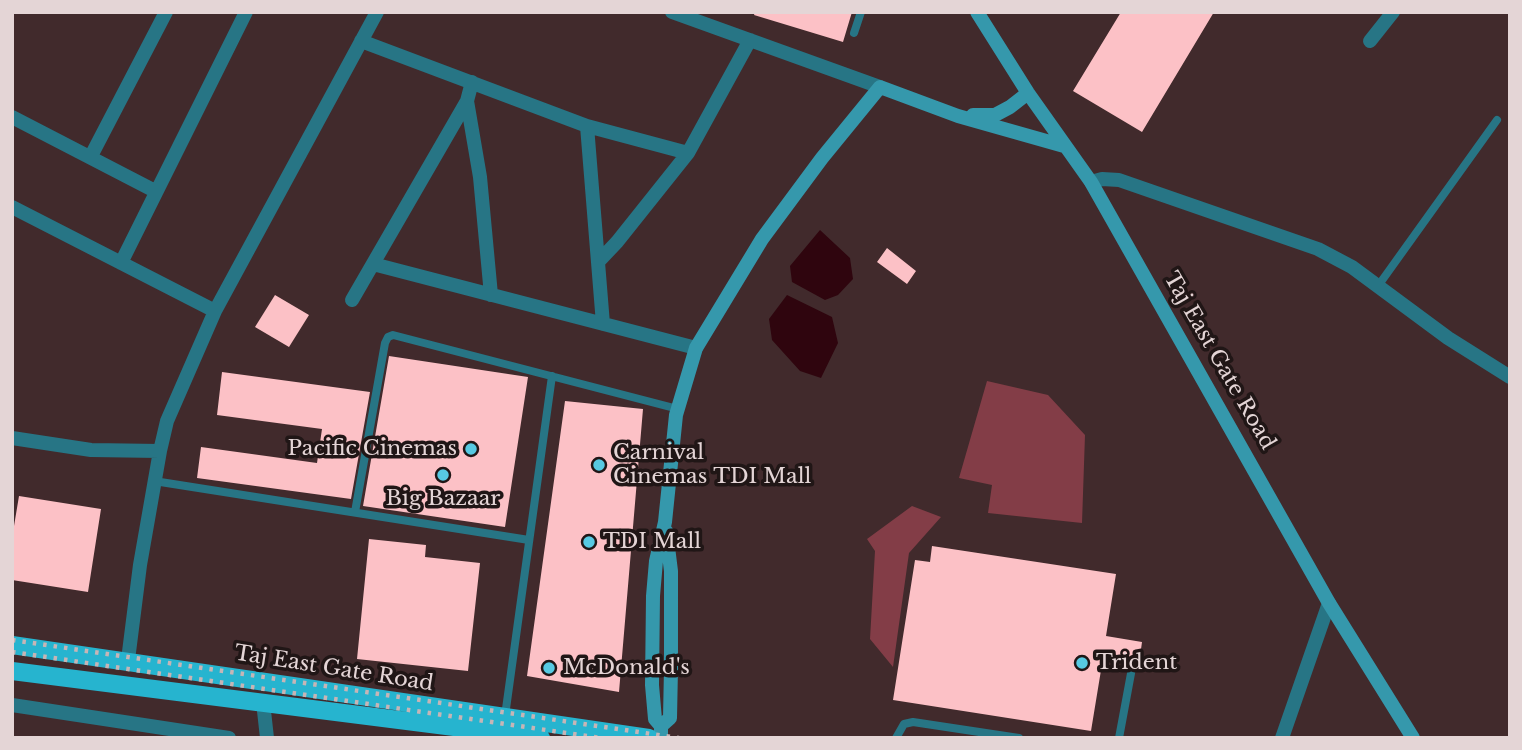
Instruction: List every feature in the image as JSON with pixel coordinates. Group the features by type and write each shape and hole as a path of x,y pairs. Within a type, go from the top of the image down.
{"main road":[{"name":"Taj East Gate Road","path":"977,12 989,36 1091,182 1329,603 1413,738"},
{"path":"657,734 652,625 656,561 665,522 668,471 677,409 696,348 762,239 822,158 880,87 958,116 1064,146"},
{"path":"958,116 995,115 1028,93"},
{"name":"Taj East Gate Road","path":"12,645 128,660 505,718 657,734"},
{"path":"12,671 541,738"}],"street":[{"path":"91,156 166,12"},
{"path":"121,262 246,12"},
{"path":"128,660 155,481 167,421 215,311 377,12"},
{"path":"672,12 880,87"},
{"path":"1370,41 1393,12"},
{"path":"599,261 688,153 750,40"},
{"path":"361,41 587,126 688,153"},
{"path":"352,300 467,101 472,82"},
{"path":"467,101 480,177 491,295"},
{"path":"12,117 155,191"},
{"path":"587,126 603,324"},
{"path":"1091,182 1102,179 1119,180 1318,249 1352,267 1448,338 1510,377"},
{"path":"12,207 215,311"},
{"path":"373,264 696,348"},
{"path":"12,438 91,450 160,451"},
{"path":"1282,738 1329,603"},
{"path":"263,702 267,738"},
{"path":"12,705 164,733 229,738"}],"lane":[{"path":"854,33 861,12"},
{"path":"1378,286 1497,120"},
{"path":"355,512 388,337 400,336 677,409"},
{"path":"505,718 552,376"},
{"path":"155,481 529,540"},
{"path":"1119,738 1132,668"},
{"path":"896,738 904,724 913,723 1019,738"}],"shaded area":[{"path":"820,230 850,258 853,279 838,295 825,300 792,282 790,266"},
{"path":"787,295 832,317 838,343 821,378 800,371 772,340 769,319"},
{"path":"987,381 1048,395 1085,435 1082,523 988,513 992,485 959,478"},
{"path":"912,506 941,517 909,553 893,667 870,639 875,551 867,539"}],"building":[{"path":"755,12 852,12 843,42 754,15"},
{"path":"1121,12 1214,12 1142,132 1073,91"},
{"path":"887,248 916,271 907,284 877,262"},
{"path":"275,295 309,315 289,347 255,327"},
{"path":"389,356 528,377 505,527 363,506"},
{"path":"222,372 370,392 351,499 197,478 201,447 317,463 322,429 217,415"},
{"name":"TDI Mall","path":"565,401 643,409 619,692 527,676"},
{"path":"19,496 101,509 88,592 12,580 12,538"},
{"path":"369,539 426,545 425,557 480,563 468,671 357,659"},
{"name":"Trident","path":"932,546 1116,574 1106,636 1142,642 1139,664 1103,658 1091,731 893,700 915,560 930,562"}],"railway":[{"path":"12,640 679,738"},
{"path":"12,652 601,738"}],"place":[{"name":"Pacific Cinemas","path":"471,449"},
{"name":"Carnival Cinemas TDI Mall","path":"599,465"},
{"name":"Big Bazaar","path":"443,475"},
{"name":"TDI Mall","path":"589,542"},
{"name":"Trident","path":"1082,663"},
{"name":"McDonald's","path":"549,668"}]}
